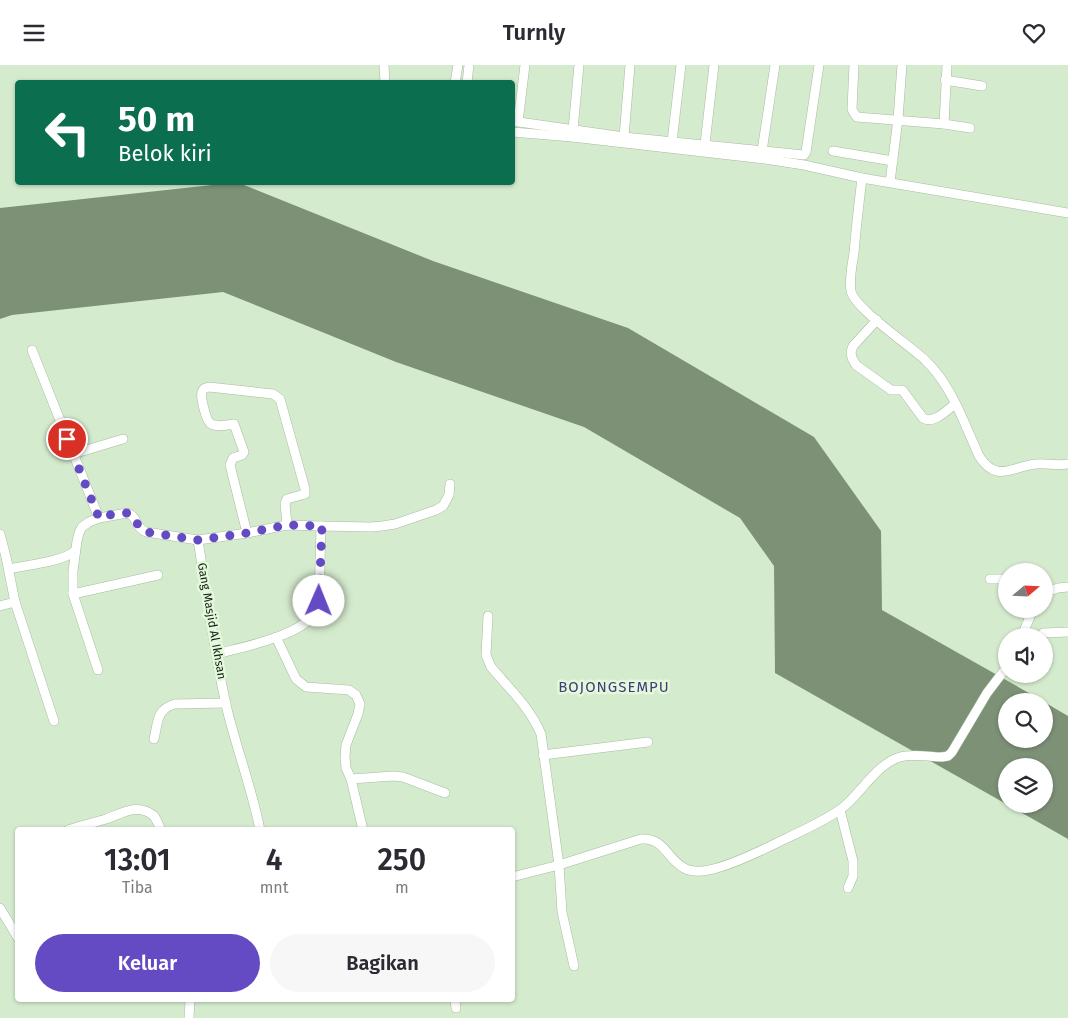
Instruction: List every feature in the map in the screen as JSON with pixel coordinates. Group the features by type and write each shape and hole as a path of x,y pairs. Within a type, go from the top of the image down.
{"street":[{"path":"384,65 385,80"},
{"path":"456,80 458,65"},
{"path":"466,80 469,65"},
{"path":"525,65 515,121 624,137 804,155 819,65"},
{"path":"573,130 579,65"},
{"path":"624,137 630,65"},
{"path":"672,142 681,65"},
{"path":"705,144 714,65"},
{"path":"762,151 775,65"},
{"path":"854,65 852,109 857,117 944,123 970,128"},
{"path":"890,182 898,119 902,65"},
{"path":"944,123 947,65"},
{"path":"946,80 982,86"},
{"path":"515,132 572,137 804,165 862,178 1068,213"},
{"path":"833,151 893,161"},
{"path":"862,178 851,275 851,293 858,303 938,373 956,404 979,456 993,470 1000,472 1037,464 1054,466 1068,464"},
{"path":"877,320 853,346 851,352 856,365 891,390 902,390 926,420 932,420 956,404"},
{"path":"32,350 99,518"},
{"path":"247,533 230,465 233,458 244,453 234,425 215,425 208,421 202,391 209,387 273,394 280,399 305,489 305,494 288,499 285,503 287,525"},
{"path":"73,454 123,439"},
{"path":"98,670 73,594 73,571 79,533 82,527 90,522 99,518 127,513 134,516 139,528 146,532 198,540 287,525 382,527 436,510 443,506 449,495 450,484"},
{"path":"216,654 276,637 300,627 309,620 316,611 319,601 322,526"},
{"path":"0,534 15,602 54,721"},
{"name":"Gang Masjid Al Ikhsan","path":"198,540 216,654 226,703 259,827"},
{"path":"9,569 57,559 71,555 75,551"},
{"path":"73,594 158,575"},
{"path":"990,579 998,579"},
{"path":"1053,589 1068,587"},
{"path":"0,606 15,602"},
{"path":"488,615 486,655 488,661 537,724 541,734 559,865 562,912 574,966"},
{"path":"1053,633 1068,632"},
{"path":"276,637 296,679 306,687 349,690 356,695 360,704 346,745 345,757 346,768 351,779 362,827"},
{"path":"515,876 559,865 641,839 654,840 684,868 695,871 715,869 748,857 820,822 840,810 854,799 884,766 894,759 906,756 948,756 998,679"},
{"path":"154,739 160,714 167,707 175,704 226,703"},
{"path":"543,755 648,742"},
{"path":"351,779 403,777 445,793"},
{"path":"78,827 106,819 130,809 149,813 155,817 160,827"},
{"path":"840,810 853,861 853,876 848,888"},
{"path":"0,908 15,933"},
{"path":"189,1018 190,1002"}],"shaded area":[{"path":"213,185 244,185 433,261 628,328 814,437 881,531 882,610 998,676 998,683 1011,683 1029,693 998,693 998,748 1053,748 1053,707 1068,716 1068,839 1022,813 1053,813 1053,758 998,758 998,799 775,673 774,566 740,518 584,427 396,362 223,292 12,315 0,319 0,208"}],"district":[{"name":"BOJONGSEMPU","path":"614,687"}],"route":[{"path":"67,439 99,518 127,513 134,516 139,528 146,532 198,540 287,525 322,526 319,601"}]}
